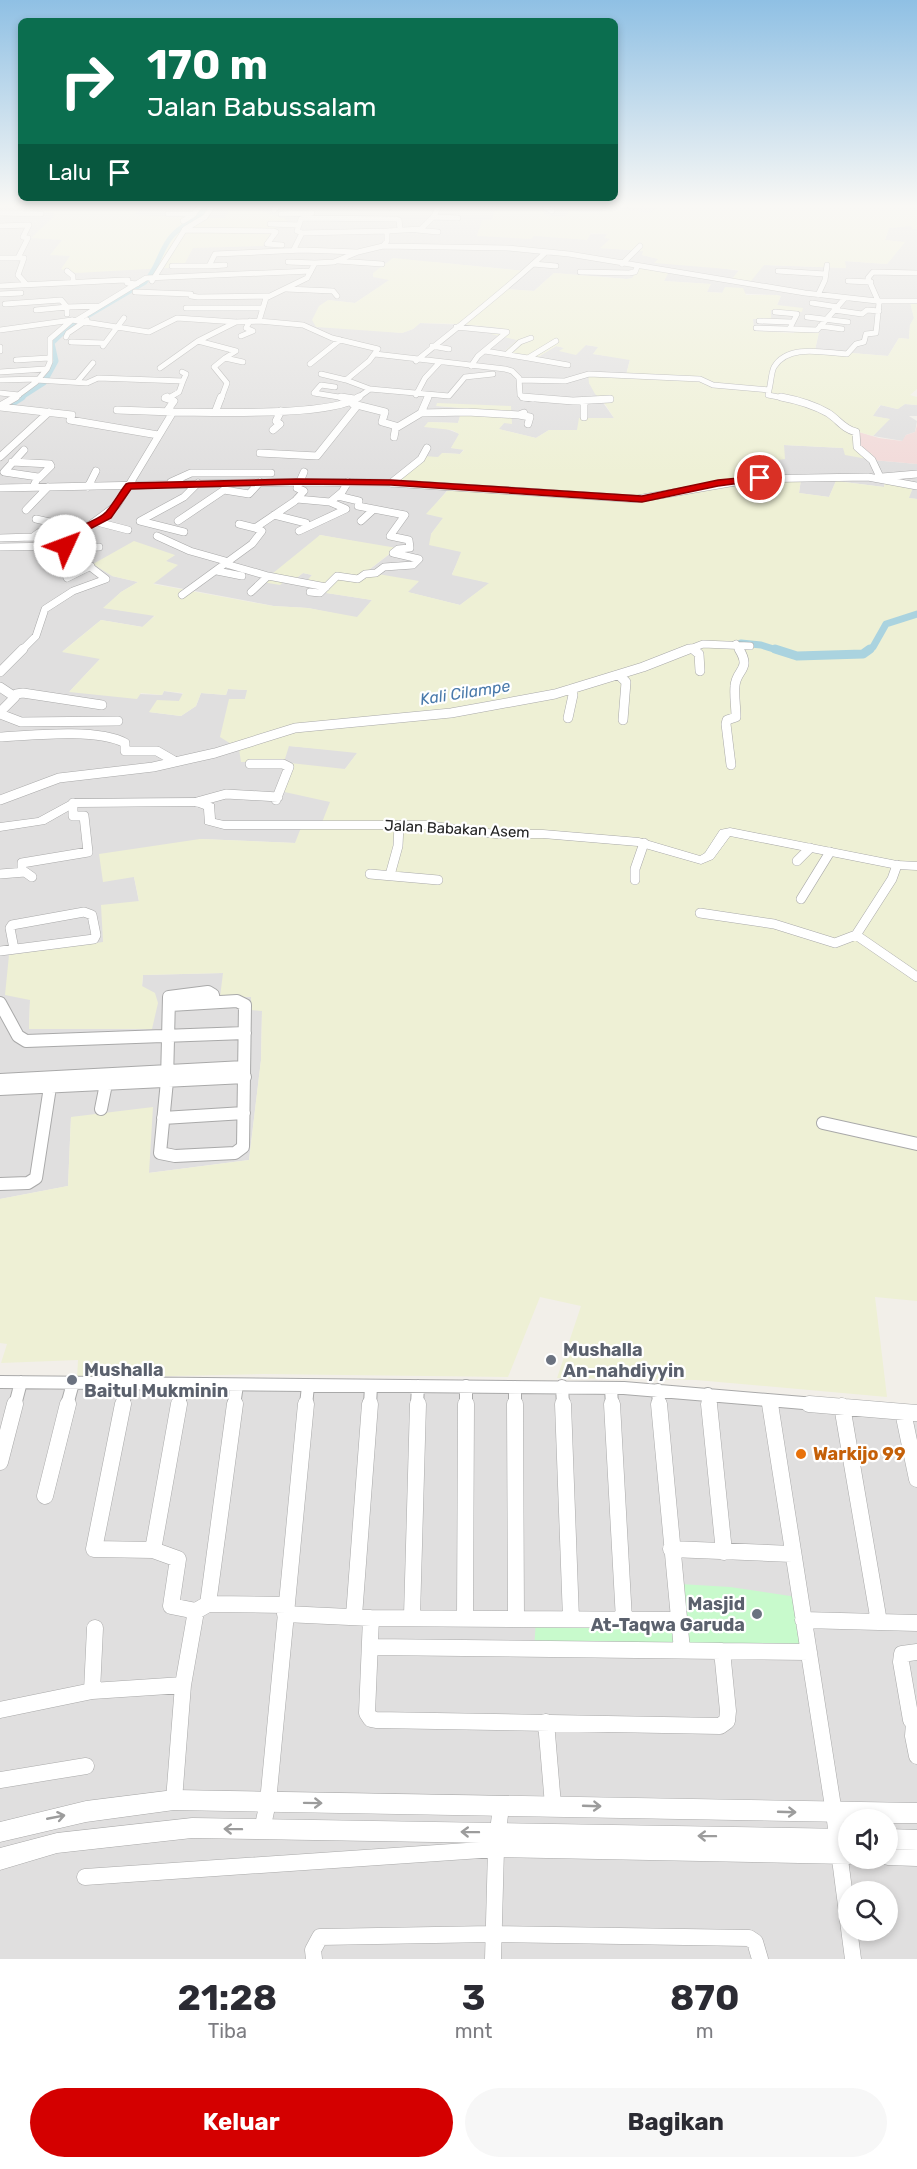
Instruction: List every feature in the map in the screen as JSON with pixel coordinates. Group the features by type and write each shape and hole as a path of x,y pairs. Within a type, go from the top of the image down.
{"street":[{"path":"1,407 38,380 49,358 50,339 118,295"},
{"path":"124,318 104,345 69,339 68,333 77,321 128,295"},
{"path":"180,318 192,295"},
{"path":"224,295 268,296 259,321"},
{"path":"416,361 488,299 496,295"},
{"path":"822,295 878,301 917,301"},
{"path":"876,295 879,311 876,316 875,334 866,334 864,342 856,344 849,353 799,352 777,363 774,367 768,395 807,403 841,422 845,429 856,432 856,447 867,452 881,478"},
{"path":"759,321 815,330 845,298"},
{"path":"5,304 61,300 77,321"},
{"path":"812,303 834,310"},
{"path":"36,310 100,306"},
{"path":"186,308 262,308"},
{"path":"811,310 834,310 861,314 868,310 879,311"},
{"path":"775,312 797,314 791,325"},
{"path":"51,314 54,322"},
{"path":"807,317 848,322"},
{"path":"0,330 77,321 150,332 171,320 180,318 303,325 340,340 377,348 375,354 365,365 346,380"},
{"path":"241,336 253,331 246,328 250,321"},
{"path":"160,368 198,341 236,322"},
{"path":"756,328 791,325"},
{"path":"820,326 842,328"},
{"path":"456,327 507,332 471,366"},
{"path":"507,354 520,342 531,338"},
{"path":"310,364 340,340"},
{"path":"198,341 237,351 214,367 227,383 216,410"},
{"path":"528,358 556,341"},
{"path":"432,346 449,349"},
{"path":"485,351 568,365"},
{"path":"375,354 416,361 509,370 520,380 562,381 584,377 588,374 632,375 700,379 713,385 769,390"},
{"path":"16,360 49,358"},
{"path":"225,358 243,362"},
{"path":"77,382 93,363"},
{"path":"416,395 425,378 439,363"},
{"path":"0,372 45,369"},
{"path":"0,672 36,636 45,609 73,591 106,579 80,559 77,538 82,529 95,519 107,516 129,486 170,411 174,401 165,398 179,392 186,375 182,372"},
{"path":"321,374 370,389 428,396 449,396 465,377 494,374"},
{"path":"1,381 88,382 96,378 183,381"},
{"path":"520,380 518,397 584,401 610,399"},
{"path":"335,387 321,385 314,392 385,412 382,422 396,428"},
{"path":"260,453 317,456 354,403 370,389"},
{"path":"594,391 600,399"},
{"path":"0,393 19,395"},
{"path":"421,413 428,396"},
{"path":"584,401 584,417"},
{"path":"117,410 216,410 259,414 354,403"},
{"path":"1,407 73,415 70,420 91,423 96,427 158,435"},
{"path":"515,407 519,414"},
{"path":"273,430 280,424 276,421 281,411"},
{"path":"0,457 49,412"},
{"path":"394,437 396,428 421,413 519,414 531,417 528,424"},
{"path":"391,483 397,475 423,457 427,448"},
{"path":"24,450 5,473 39,478"},
{"path":"0,457 50,464 51,466 33,487"},
{"path":"88,487 96,471"},
{"path":"255,528 297,499 304,491 297,488 304,472"},
{"path":"167,484 189,474 271,473"},
{"path":"0,488 348,482 642,499 746,479 881,478 917,474"},
{"path":"881,478 917,486"},
{"path":"330,502 338,496 348,482"},
{"path":"184,532 140,521 172,505 198,483"},
{"path":"178,521 224,490 249,494 260,483"},
{"path":"26,510 48,487"},
{"path":"310,592 320,593 337,576 357,579 364,574 376,573 384,567 410,566 417,562 418,557 393,553 399,548 410,548 409,540 389,535 405,515 358,506 359,501 338,496"},
{"path":"297,499 330,502 346,509 327,520 312,522 299,531"},
{"path":"361,521 374,510"},
{"path":"274,515 306,523"},
{"path":"36,519 82,529"},
{"path":"95,519 128,530"},
{"path":"33,537 43,528 54,523"},
{"path":"182,595 252,544 262,531 239,524"},
{"path":"157,536 190,551 268,576 326,587"},
{"path":"0,538 33,537 65,546"},
{"path":"0,547 99,547"},
{"path":"67,578 91,566"},
{"path":"217,571 242,576"},
{"path":"250,592 268,576"},
{"path":"0,800 59,778 118,772 302,727 451,713 571,689 619,675 707,643 750,646"},
{"path":"731,765 726,721 736,717 735,683 745,666 744,657 737,650 736,644"},
{"path":"691,648 699,654 700,671"},
{"path":"619,675 626,682 623,720"},
{"path":"0,687 15,697"},
{"path":"568,718 573,695 571,689"},
{"path":"102,705 23,693 16,694 0,713 21,722 118,720"},
{"path":"0,737 55,734 116,738 125,742 125,751 157,751 174,760"},
{"path":"0,827 38,822 73,803 197,802 221,794 277,798 290,768 288,765 250,764"},
{"name":"Jalan Babakan Asem","path":"197,802 210,807 209,820 224,825 399,825 644,843 701,860 709,856 727,831 897,865 917,866"},
{"path":"22,872 22,863 88,852 84,816 73,816 73,803"},
{"path":"390,875 398,846 399,825"},
{"path":"635,880 636,867 644,843"},
{"path":"797,861 810,848"},
{"path":"801,899 830,852"},
{"path":"700,913 774,924 835,943 856,935 892,879 897,865"},
{"path":"0,874 22,872 32,877"},
{"path":"370,874 438,880"},
{"path":"0,951 94,939 96,935 92,915 84,912 12,925 10,928 14,949"},
{"path":"856,935 917,977"},
{"path":"0,1002 18,1036 26,1041 245,1033"},
{"path":"214,1002 244,1003 245,1033 241,1150 205,1155 161,1155 170,1005 214,1002"},
{"path":"0,1080 167,1077 244,1072"},
{"path":"0,1089 105,1084 167,1077"},
{"path":"101,1109 105,1084"},
{"path":"0,1184 28,1183 36,1178 50,1087"},
{"path":"163,1118 244,1113"},
{"path":"823,1123 917,1144"},
{"path":"0,1382 308,1386 562,1386 658,1390 910,1412 917,1479"},
{"path":"0,1462 21,1382"},
{"path":"45,1496 73,1383"},
{"path":"127,1383 94,1549 153,1550 178,1559 171,1606 285,1610 371,1618 412,1616 679,1620"},
{"path":"153,1550 183,1384"},
{"path":"174,1800 183,1685 202,1607 237,1384"},
{"path":"262,1830 268,1802 308,1386"},
{"path":"354,1616 371,1386"},
{"path":"412,1616 418,1386"},
{"path":"465,1618 466,1386"},
{"path":"562,1386 571,1619"},
{"path":"515,1387 516,1618"},
{"path":"610,1388 624,1620"},
{"path":"658,1390 682,1650"},
{"path":"708,1394 724,1552"},
{"path":"770,1401 792,1554 838,1828"},
{"path":"842,1406 879,1622"},
{"path":"671,1550 792,1554"},
{"path":"371,1618 367,1713 371,1719 385,1721 724,1725 729,1711 722,1651"},
{"path":"803,1620 917,1623"},
{"path":"92,1691 95,1628"},
{"path":"371,1647 808,1652"},
{"path":"917,1652 902,1654 901,1662 911,1720 916,1724 913,1736 917,1756"},
{"path":"0,1710 92,1691 183,1685"},
{"path":"546,1722 553,1805"},
{"path":"0,1780 86,1766"},
{"path":"0,1832 106,1807 174,1800 917,1813"},
{"path":"493,1959 492,1934 501,1806"},
{"path":"0,1858 57,1843 192,1828 497,1840 838,1847"},
{"path":"898,1839 917,1840"},
{"path":"84,1877 497,1840"},
{"path":"898,1857 917,1857"},
{"path":"845,1869 853,1959"},
{"path":"314,1959 312,1955 314,1944 320,1937 492,1934 749,1938 755,1941 760,1959"}],"shaded area":[{"path":"0,295 367,295 355,303 328,300 346,327 402,333 413,329 420,323 491,326 502,328 492,333 518,340 505,352 538,357 556,346 565,348 586,345 599,347 593,354 630,359 626,375 589,383 614,418 580,418 578,430 549,430 536,438 498,429 504,423 511,406 437,406 463,408 458,423 428,422 460,434 451,448 464,449 460,454 442,453 451,486 427,514 444,517 431,534 462,552 452,574 490,583 460,605 407,592 418,582 365,573 396,549 320,535 287,579 294,580 303,573 312,575 306,582 330,587 327,593 372,600 357,618 308,608 274,606 152,583 177,565 165,561 175,555 112,576 138,582 121,592 104,608 155,615 143,627 101,620 63,651 101,658 70,691 162,695 164,691 184,694 179,701 149,712 181,716 196,706 201,693 226,695 228,689 248,690 245,699 289,746 358,752 345,769 321,826 295,843 200,839 134,877 139,902 103,943 30,1000 29,1029 154,993 142,987 143,975 223,973 251,997 262,1011 261,1060 249,1160 148,1173 71,1117 68,1186 0,1199"},
{"path":"778,295 917,295 917,302 910,302 914,318 910,325 909,339 899,338 888,356 815,350 819,332 754,331 753,319 771,310 801,312 777,305 781,296"},
{"path":"905,404 917,405 917,416 909,416 917,421 915,432 906,435 903,441 873,436 889,419 872,416 881,405 897,409"},
{"path":"917,425 917,464 873,460 860,448 859,432 902,441 906,435 915,432"},
{"path":"784,445 843,448 873,460 917,464 917,499 908,498 913,488 885,481 884,487 836,481 829,497 799,493 801,479 755,479 757,462"},
{"path":"0,1383 661,1392 917,1416 917,1959 0,1959"}],"green space":[{"path":"366,295 778,295 781,296 777,305 803,308 802,312 771,310 771,320 753,319 754,331 794,333 796,329 819,332 815,350 888,356 899,338 909,339 910,325 914,318 910,302 917,302 917,389 910,395 917,397 917,405 905,404 898,409 880,405 873,416 890,419 873,436 859,432 860,447 872,454 873,460 845,455 843,448 784,445 785,459 757,463 755,478 801,479 799,493 829,497 836,481 884,487 885,481 913,487 909,498 917,499 917,1301 875,1297 887,1397 696,1380 557,1378 581,1306 540,1297 508,1377 263,1374 77,1378 78,1360 1,1363 7,1344 0,1343 0,1199 68,1186 71,1117 153,1107 149,1173 249,1160 261,1060 262,1011 251,1010 251,997 220,997 223,973 143,975 142,986 155,993 158,1003 152,1029 29,1029 30,1000 5,995 9,955 103,942 101,905 139,901 134,877 103,882 99,854 200,839 295,843 302,825 321,825 330,802 280,791 290,763 345,769 357,753 289,746 284,762 241,762 239,749 220,737 229,699 245,699 247,690 228,689 226,695 201,693 196,706 181,716 149,712 157,700 179,701 183,693 164,691 162,695 141,693 137,699 69,692 100,659 62,652 101,620 142,627 155,616 103,608 121,592 138,582 112,576 93,564 134,541 175,555 166,561 178,565 153,584 273,606 308,608 357,617 372,600 326,593 330,587 306,582 312,575 303,573 294,580 287,579 280,585 262,582 320,535 397,548 366,572 419,581 408,592 460,605 489,583 452,575 461,552 429,545 431,534 443,518 426,514 451,487 391,481 400,471 418,465 423,456 438,457 442,453 460,454 464,450 451,448 459,434 452,430 424,427 428,422 458,423 462,408 436,406 437,403 511,406 512,424 504,423 499,429 536,438 549,430 577,430 579,418 614,418 603,401 595,394 589,383 588,374 626,375 630,360 593,354 598,347 586,345 576,355 559,351 564,348 556,346 538,357 504,352 517,340 491,334 501,328 420,323 413,329 402,333 316,327 312,320 319,306 328,300 355,303"},
{"path":"680,1584 730,1587 797,1597 803,1647 684,1647"},
{"path":"536,1621 679,1622 680,1650 534,1648"}],"waterway":[{"path":"19,399 44,383 56,361 52,343 70,326 122,295"},
{"path":"6,407 22,397"},
{"name":"Kali Cilampe","path":"868,651 873,647 886,624 917,614"},
{"name":"Kali Cilampe","path":"741,643 761,645 780,651"},
{"name":"Kali Cilampe","path":"775,649 797,656 863,654 870,649"}],"place":[{"name":"Mushalla An-nahdiyyin","path":"551,1360"},
{"name":"Mushalla Baitul Mukminin","path":"72,1380"},
{"name":"Warkijo 99","path":"801,1454"},
{"name":"Masjid At-Taqwa Garuda","path":"757,1614"}],"route":[{"path":"65,546 77,546 77,538 82,529 107,516 129,486 198,483 391,483 642,499 718,483 760,478"}]}
